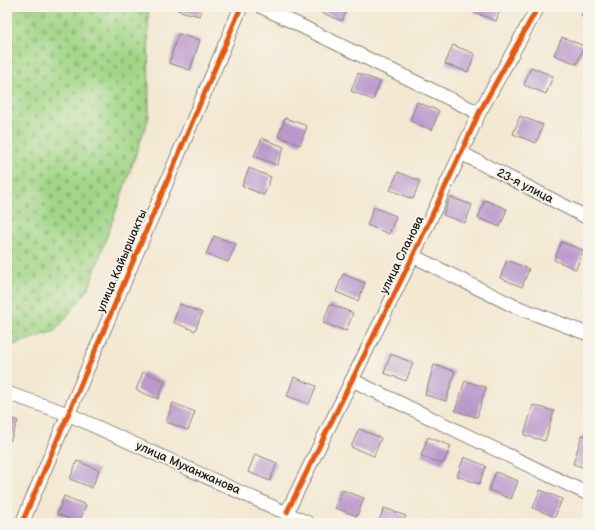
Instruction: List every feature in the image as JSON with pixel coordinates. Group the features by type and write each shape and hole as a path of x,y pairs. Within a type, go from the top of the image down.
{"street":[{"name":"улица Кайыршакты","path":"22,523 241,7"},
{"path":"262,7 478,113"},
{"name":"улица Сланова","path":"287,512 413,256 478,113 538,7"},
{"name":"23-я улица","path":"461,153 588,218"},
{"path":"413,256 514,306 588,334"},
{"path":"352,380 588,494"},
{"name":"улица Муханжанова","path":"7,393 68,414 287,512 308,523"}],"green space":[{"path":"7,7 148,7 149,117 88,290 55,331 7,347"}],"building":[{"path":"178,7 202,7 199,16 177,10"},
{"path":"322,7 348,7 342,21 320,12"},
{"path":"476,7 501,7 496,21 474,12"},
{"path":"584,7 588,7 588,19 581,16"},
{"path":"178,34 200,40 190,70 169,63"},
{"path":"562,37 584,46 577,64 554,55"},
{"path":"453,45 475,54 468,72 445,64"},
{"path":"531,67 553,76 546,94 524,85"},
{"path":"358,73 380,82 373,100 351,91"},
{"path":"417,102 439,111 432,130 410,121"},
{"path":"520,116 543,125 536,143 513,134"},
{"path":"285,118 307,126 300,145 278,136"},
{"path":"262,138 284,147 277,165 254,156"},
{"path":"249,168 271,177 264,195 242,186"},
{"path":"398,172 420,181 413,199 390,190"},
{"path":"450,197 472,205 465,223 443,215"},
{"path":"485,200 507,209 500,227 478,218"},
{"path":"374,207 396,216 389,234 367,225"},
{"path":"214,236 236,244 228,262 206,254"},
{"path":"561,242 583,250 576,269 554,260"},
{"path":"507,260 529,269 522,287 500,278"},
{"path":"343,274 365,283 358,301 336,292"},
{"path":"180,304 202,313 195,331 173,322"},
{"path":"330,304 353,313 346,331 323,323"},
{"path":"391,354 413,363 406,381 384,373"},
{"path":"434,365 455,371 446,401 425,395"},
{"path":"143,372 165,381 158,399 136,390"},
{"path":"294,377 316,386 309,404 287,396"},
{"path":"465,381 486,387 477,417 455,411"},
{"path":"173,403 195,412 188,430 166,422"},
{"path":"533,405 554,411 545,441 524,435"},
{"path":"7,417 18,421 10,441 7,440"},
{"path":"359,429 381,438 374,456 351,447"},
{"path":"582,435 588,436 588,469 573,464"},
{"path":"428,437 451,446 443,464 421,456"},
{"path":"255,454 277,463 270,481 248,472"},
{"path":"464,457 486,466 479,484 457,476"},
{"path":"77,461 99,470 92,488 70,479"},
{"path":"496,472 518,481 511,499 489,490"},
{"path":"342,490 364,498 357,516 335,508"},
{"path":"540,490 562,499 555,517 533,508"},
{"path":"64,496 86,505 79,523 57,514"},
{"path":"384,508 406,516 403,523 378,523"}],"cycle path":[{"path":"22,523 241,7"},
{"path":"287,512 413,256 479,113 538,7"}]}
